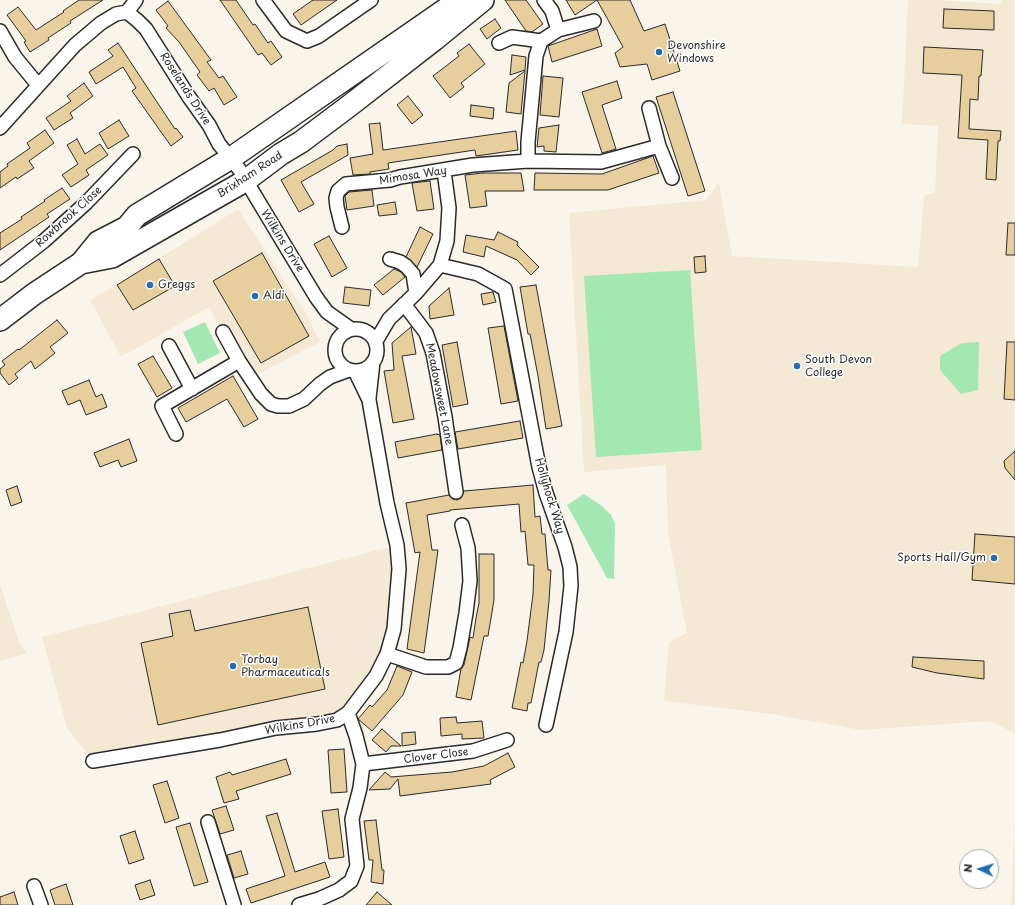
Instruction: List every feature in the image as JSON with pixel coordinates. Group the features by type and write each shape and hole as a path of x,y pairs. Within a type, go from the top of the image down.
{"main road":[{"name":"Brixham Road","path":"0,320 34,294 81,263 112,257 238,169 459,0"},
{"name":"Brixham Road","path":"238,169 281,154 301,142 434,40 483,0"},
{"path":"81,263 98,242 127,227 146,226 238,169"}],"street":[{"path":"0,128 75,44 101,23 116,14 127,12 136,0"},
{"path":"263,0 286,30 307,41 319,36 371,0"},
{"path":"544,0 552,11 558,30"},
{"name":"Roselands Drive","path":"127,12 146,29 189,97 209,125 219,144 238,169"},
{"path":"499,43 512,37 541,41 558,30 594,21"},
{"path":"0,31 15,58 38,85"},
{"path":"528,161 528,142 536,64 541,41"},
{"path":"649,108 659,146 672,178"},
{"name":"Mimosa Way","path":"342,227 336,198 338,191 346,184 390,180 400,177 473,166 528,161 601,162 659,146"},
{"name":"Rowbrook Close","path":"0,275 44,241 86,203 133,154"},
{"name":"Wilkins Drive","path":"238,169 316,297 327,312 350,329"},
{"path":"364,329 371,333 376,341 389,319 416,293 440,265 447,241 449,208 444,171"},
{"path":"390,259 400,262 406,266 412,274 416,293"},
{"name":"Hollyhock Way","path":"440,265 478,274 505,289 539,467 546,493 565,546 570,567 571,586 566,632 546,725"},
{"name":"Meadowsweet Lane","path":"404,304 426,333 433,353 445,417 456,492"},
{"name":"Wilkins Drive","path":"327,312 336,342 336,357 340,364 352,370 369,400"},
{"path":"336,342 339,337 350,329 364,329 389,319"},
{"path":"223,332 239,361 261,394 271,404 278,406 289,406 304,399 330,377 352,370 364,369 373,362"},
{"name":"Wilkins Drive","path":"93,761 220,740 276,728 317,724 337,720 348,714 376,676 388,654 394,629 399,569 397,545 387,503 369,400 373,362 377,352 376,341"},
{"path":"169,346 192,388"},
{"path":"330,377 334,368 336,357"},
{"path":"176,434 162,406 239,361"},
{"path":"388,654 426,667 448,667 456,663 460,648 470,581 468,548 462,525"},
{"path":"300,905 319,899 339,890 351,881 357,866 352,819 360,788 363,764 356,736 348,714"},
{"name":"Clover Close","path":"363,764 404,761 473,751 506,740"},
{"path":"208,822 234,905"},
{"path":"34,886 41,905"}],"shaded area":[{"name":"South Devon College","path":"908,0 1001,4 1002,0 1015,0 1015,733 989,721 861,730 771,714 664,701 669,642 687,633 668,534 666,465 584,472 569,213 706,200 719,182 732,256 918,267 924,196 935,192 938,126 902,124"},
{"path":"238,209 307,315 320,342 258,374 239,361 209,307 121,357 90,300 117,285"},
{"path":"397,545 387,654 348,713 93,761 67,728 42,637"},
{"path":"0,585 19,642 27,653 0,661"},
{"path":"1015,819 1015,905 1011,905"}],"green space":[{"path":"690,270 702,450 596,457 584,276"},
{"path":"205,322 220,353 198,364 183,332"},
{"path":"979,342 978,390 961,394 940,370 940,356 962,343"},
{"path":"584,494 602,506 611,515 615,523 614,579 607,578 567,505"}],"building":[{"path":"79,0 103,0 70,21 71,23 30,52 24,42 26,41 7,15 18,7 36,30 64,12 63,11"},
{"path":"220,0 236,0 253,25 255,24 268,43 271,41 282,57 271,65 262,53 258,55"},
{"path":"313,0 337,0 301,25 293,14"},
{"path":"505,0 526,0 543,24 532,32 526,31"},
{"path":"566,0 597,0 575,15"},
{"path":"597,0 630,0 644,31 665,24 680,71 652,80 647,64 620,67 615,53 623,47"},
{"path":"168,1 211,60 207,62 219,78 223,76 237,97 224,105 214,88 209,91 197,75 200,72 179,42 166,28 168,26 156,10"},
{"path":"944,9 994,11 994,30 943,28"},
{"path":"495,19 501,28 487,39 480,29"},
{"path":"597,29 602,46 552,62 548,46"},
{"path":"118,43 175,129 176,128 183,137 171,146 132,91 136,88 123,67 96,84 89,72 113,56 108,50"},
{"path":"469,44 485,64 461,83 464,87 450,98 433,76 459,56 457,53"},
{"path":"924,47 983,50 981,76 979,76 978,100 970,99 969,129 1001,131 1000,141 998,141 996,180 986,179 988,140 958,138 962,75 923,73"},
{"path":"512,55 526,57 525,70 510,75"},
{"path":"525,71 521,114 506,112 509,83"},
{"path":"543,76 563,78 559,117 540,115"},
{"path":"617,81 622,98 602,105 616,149 602,153 582,92"},
{"path":"84,83 93,96 70,113 73,118 54,130 46,118 71,101 67,96"},
{"path":"673,92 705,191 688,196 656,97"},
{"path":"408,96 423,115 412,124 397,105"},
{"path":"471,105 494,108 493,119 470,116"},
{"path":"119,120 129,136 108,149 99,133"},
{"path":"380,123 383,150 516,131 518,150 476,156 475,150 388,163 389,169 370,172 370,174 353,175 350,158 373,154 369,124"},
{"path":"559,125 556,152 544,151 544,146 537,147 539,128"},
{"path":"45,130 54,143 29,161 34,168 17,179 16,177 0,188 0,172 8,166 7,164 30,148 27,143"},
{"path":"77,139 85,154 100,144 108,155 86,170 89,175 71,187 62,175 78,164 67,145"},
{"path":"347,144 348,155 301,182 314,204 299,212 281,180 333,150 337,146"},
{"path":"653,156 659,173 608,190 534,190 535,173 602,174"},
{"path":"483,173 521,173 524,191 485,191 487,206 470,208 465,175"},
{"path":"430,181 434,209 417,211 412,183"},
{"path":"62,188 70,199 47,214 49,217 0,250 0,233 22,219 21,217"},
{"path":"372,190 374,206 347,210 345,196 349,192"},
{"path":"395,202 397,214 379,216 377,205"},
{"path":"1008,223 1015,223 1015,255 1006,255"},
{"path":"420,227 433,234 417,267 406,257"},
{"path":"498,232 518,242 517,245 539,267 531,275 517,260 486,246 484,257 463,252 466,235 494,240"},
{"path":"329,236 347,268 332,277 314,244"},
{"name":"Aldi","path":"262,253 309,336 261,363 213,281"},
{"path":"705,256 706,272 695,273 694,257"},
{"path":"159,259 175,286 133,310 117,285"},
{"path":"394,269 401,272 405,277 383,295 374,285"},
{"path":"536,285 562,426 546,429 538,376 530,334 528,334 520,287"},
{"path":"345,287 371,290 369,306 343,303"},
{"path":"449,288 454,315 430,319 429,306"},
{"path":"493,292 496,302 483,305 481,294"},
{"path":"57,320 68,333 50,347 55,353 35,369 31,361 15,374 18,378 9,385 0,373 0,369 5,365 2,361 18,349 19,350"},
{"path":"504,326 518,401 501,404 488,328"},
{"path":"411,327 416,354 402,356 414,419 393,423 384,371 394,370 392,343"},
{"path":"457,342 468,404 453,407 442,345"},
{"path":"1007,342 1015,342 1015,400 1004,399"},
{"path":"153,356 172,388 157,397 138,364"},
{"path":"233,376 258,419 244,427 227,399 186,422 178,408"},
{"path":"89,380 96,397 102,394 107,407 86,415 80,400 68,405 62,391"},
{"path":"520,421 523,438 458,449 455,432"},
{"path":"437,434 440,435 442,450 398,458 395,442"},
{"path":"129,439 137,461 121,467 118,460 100,467 94,453"},
{"path":"1015,451 1015,480 1005,468 1004,461"},
{"path":"533,485 535,517 540,516 542,534 545,534 548,570 551,570 544,650 541,662 539,662 531,703 528,703 527,711 512,708 521,662 523,663 527,641 533,594 534,565 528,565 525,531 521,532 519,504 450,510 427,515 432,550 438,550 424,653 407,649 420,552 415,553 406,503 449,495 453,499 457,500 461,498 464,491"},
{"path":"17,486 22,502 11,506 6,490"},
{"name":"Sports Hall/Gym","path":"975,534 1015,537 1015,584 972,580"},
{"path":"479,554 494,554 494,600 488,636 484,636 471,700 456,697 461,669 464,665 470,637 473,638 479,603"},
{"name":"Torbay Pharmaceuticals","path":"308,607 325,689 158,725 141,643 173,636 169,614 190,610 195,631"},
{"path":"913,657 984,661 984,679 937,673 912,667"},
{"path":"397,666 412,672 403,695 372,731 358,719 370,705 372,707 387,690"},
{"path":"456,717 457,723 482,721 484,738 462,739 462,734 441,736 440,718"},
{"path":"382,729 401,746 391,746 386,752 372,740"},
{"path":"415,732 416,744 402,746 402,733"},
{"path":"344,749 347,792 331,793 328,750"},
{"path":"508,753 515,767 490,780 491,784 400,796 398,779 390,789 369,790 385,772 391,777 452,772 484,766"},
{"path":"286,759 291,774 236,791 239,799 224,803 216,777 230,772 232,775"},
{"path":"167,781 179,818 165,823 153,785"},
{"path":"226,806 234,830 220,834 212,810"},
{"path":"338,809 344,857 329,859 322,811"},
{"path":"277,813 295,872 325,862 330,877 251,903 246,889 285,876 266,816"},
{"path":"376,820 382,870 384,870 383,884 371,882 373,860 369,860 364,821"},
{"path":"190,823 208,882 194,886 176,827"},
{"path":"135,831 144,859 129,864 120,836"},
{"path":"241,851 248,874 234,878 227,855"},
{"path":"150,880 155,895 140,900 135,885"},
{"path":"66,884 73,905 55,905 50,890"},
{"path":"14,892 18,905 0,905 0,897"},
{"path":"377,892 392,905 366,905"}],"place":[{"name":"Devonshire Windows","path":"659,52"},
{"name":"Greggs","path":"150,285"},
{"name":"Aldi","path":"255,296"},
{"name":"South Devon College","path":"797,366"},
{"name":"Sports Hall/Gym","path":"994,558"},
{"name":"Torbay Pharmaceuticals","path":"233,666"}]}
